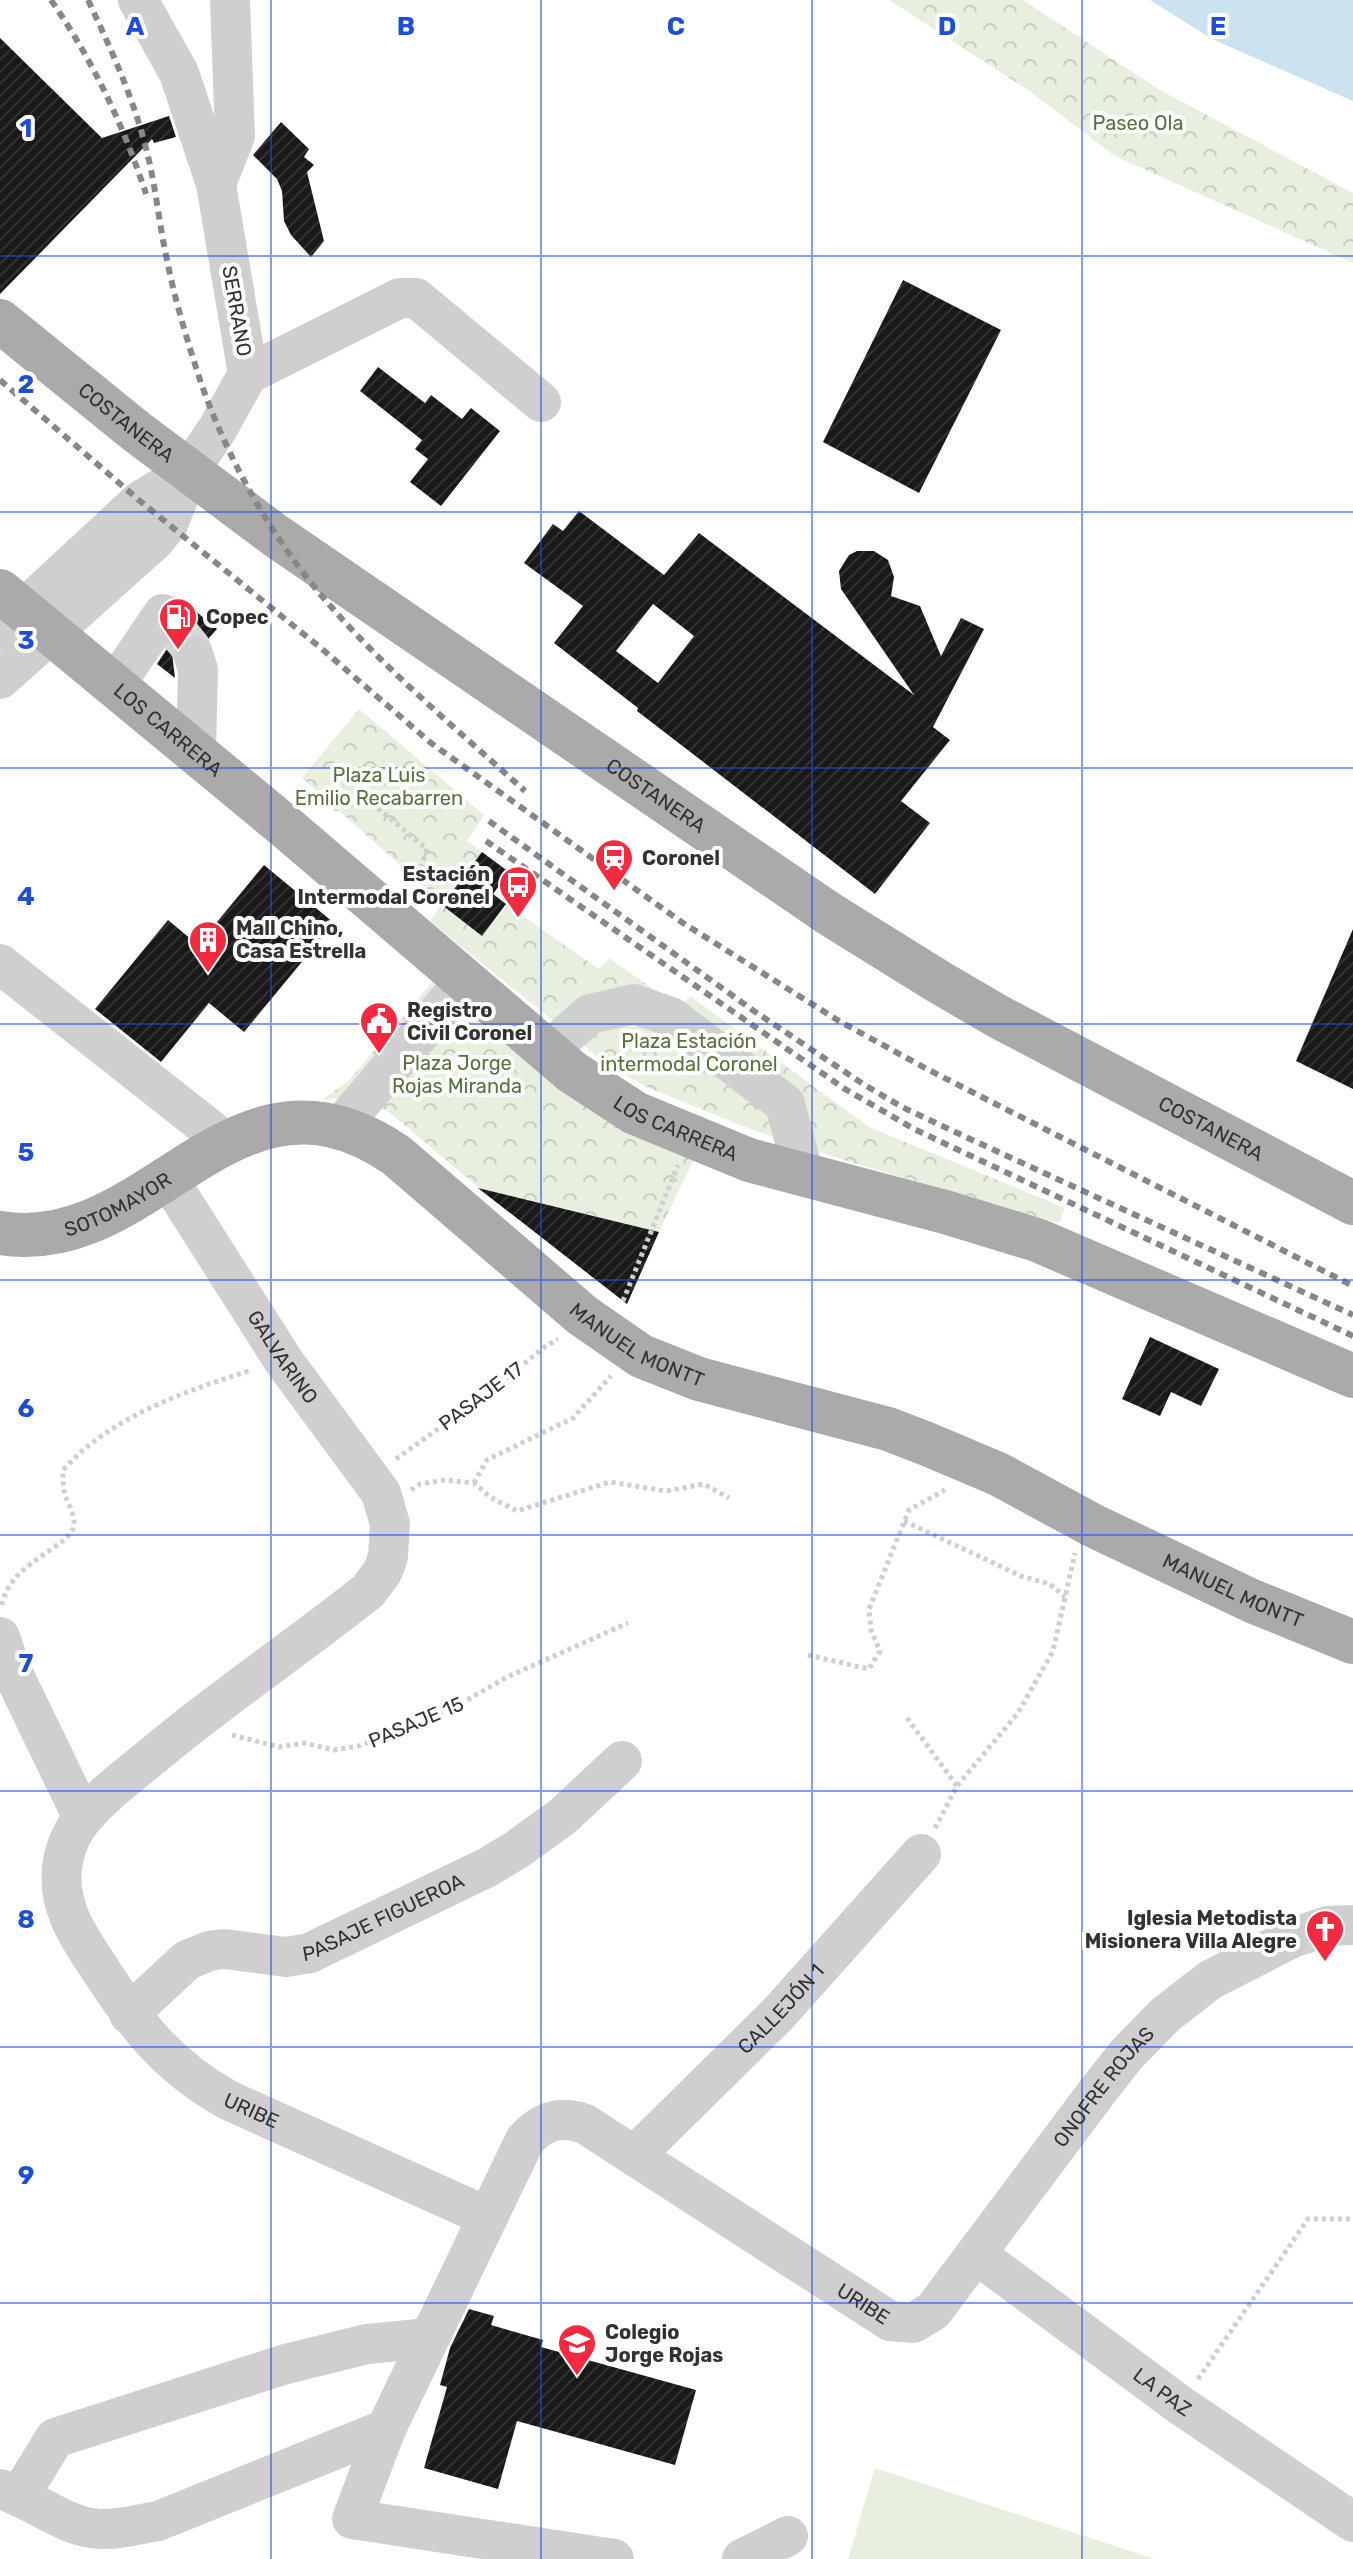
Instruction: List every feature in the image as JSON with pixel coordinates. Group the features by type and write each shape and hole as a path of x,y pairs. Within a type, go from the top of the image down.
{"main road":[{"name":"COSTANERA","path":"0,321 276,536 883,948 1060,1050 1353,1203"},
{"name":"LOS CARRERA","path":"18,617 115,685 548,1051 601,1093 635,1113 749,1160 1037,1240 1353,1376"},
{"name":"MANUEL MONTT","path":"226,1142 249,1131 277,1124 307,1123 340,1127 379,1143 396,1155 597,1347 641,1356 678,1372 888,1429 927,1444 998,1474 1094,1526 1252,1601 1353,1642"},
{"name":"SOTOMAYOR","path":"0,1233 27,1236 75,1228 104,1215 226,1142"}],"street":[{"name":"SERRANO","path":"18,617 120,570 155,540 168,524 189,471 218,428 248,374 216,184 179,73 138,0"},
{"path":"216,184 235,136 230,0"},
{"path":"248,374 400,298 416,298 541,402"},
{"name":"SERRANO","path":"0,679 18,617 140,501 189,471"},
{"path":"115,685 166,618 120,570"},
{"path":"194,657 198,670 196,752"},
{"path":"340,1127 466,980"},
{"path":"7,983 226,1142"},
{"path":"548,1051 590,1014 634,1004 671,1017 785,1104 804,1176"},
{"name":"GALVARINO","path":"167,1177 283,1360 371,1480 388,1524"},
{"name":"URIBE","path":"388,1524 383,1571 368,1591 190,1725 103,1798 83,1818 67,1845 63,1860 65,1909 80,1939 129,2014 172,2062 218,2095 488,2217 525,2140 553,2120 574,2120 890,2321 913,2323"},
{"path":"1,1623 10,1667 83,1818"},
{"name":"PASAJE FIGUEROA","path":"129,2014 187,1960 198,1955 224,1949 277,1956 310,1953 488,1867 562,1817 622,1761"},
{"name":"CALLEJÓN 1","path":"634,2156 778,2014 921,1854"},
{"name":"ONOFRE ROJAS","path":"913,2323 933,2311 1126,2055 1180,2001 1210,1980 1310,1930 1353,1925"},
{"path":"488,2217 386,2429 352,2519 614,2559"},
{"name":"LA PAZ","path":"976,2254 1180,2405 1353,2522"},
{"path":"386,2429 147,2523 99,2529 66,2520 10,2492 55,2438 286,2364 367,2344 429,2338"},
{"path":"742,2559 788,2536"}],"path":[{"path":"334,809 368,800 427,849 416,882"},
{"path":"474,1483 487,1460 573,1418 597,1347 690,1137"},
{"name":"PASAJE 17","path":"385,1467 495,1388 543,1348 597,1347"},
{"path":"1,1623 4,1596 18,1573 72,1534 75,1522 64,1492 63,1470 81,1449 128,1420 192,1389 283,1360"},
{"path":"388,1524 420,1484 445,1480 474,1483 490,1497 517,1511 610,1482 666,1491 704,1484 729,1498"},
{"path":"808,1655 869,1669 880,1651 871,1630 869,1609 909,1510"},
{"path":"904,1521 1021,1576 1050,1584 1065,1597"},
{"path":"921,1854 957,1786 1018,1713 1053,1651 1076,1549"},
{"name":"PASAJE 15","path":"190,1725 279,1747 304,1743 334,1750 359,1746 452,1709 507,1677 628,1623"},
{"path":"907,1718 957,1786"},
{"path":"1180,2405 1308,2219 1353,2219"}],"green space":[{"name":"Paseo Ola","path":"889,0 1023,0 1158,89 1353,193 1353,263 1115,156 1028,90"},
{"name":"Plaza Estación intermodal Coronel","path":"359,709 484,815 467,841 482,852 442,905 482,935 507,905 599,969 609,958 679,1007 690,996 869,1127 1065,1208 1059,1223 850,1162 753,1130 649,1088 610,1067 430,921 441,905 302,778"},
{"name":"Plaza Jorge Rojas Miranda","path":"443,969 700,1147 659,1232 513,1196 498,1204 389,1112 362,1098 323,1099 349,1080"},
{"path":"875,2468 1155,2559 848,2559"}],"water":[{"path":"1150,0 1353,0 1353,101 1212,39"}],"building":[{"path":"0,38 102,138 169,116 176,137 154,143 152,139 0,294"},
{"path":"281,122 309,149 304,157 314,165 307,172 324,241 311,257 291,235 284,221 282,191 277,179 253,155"},
{"path":"903,280 1001,330 919,493 823,442"},
{"path":"378,367 425,403 431,395 462,419 471,408 500,431 441,506 410,482 428,459 415,449 422,440 360,391"},
{"path":"579,511 664,575 699,533 914,695 841,589 839,571 849,555 857,551 874,551 888,560 894,577 891,596 920,606 941,656 961,618 984,629 933,727 950,740 901,801 930,823 875,894 637,711 638,708 554,643 583,606 524,563 553,524 563,531","holes":["653,604 694,636 658,683 616,651"]},
{"path":"186,603 217,629 208,639 198,634 188,635 177,642 172,653 175,678 157,664 182,626"},
{"path":"482,852 509,872 493,894 506,904 482,936 442,905"},
{"name":"Mall Chino, Casa Estrella","path":"264,865 334,923 244,1032 209,1003 161,1062 95,1009 168,920 198,945"},
{"path":"1353,929 1353,1089 1296,1061"},
{"path":"478,1188 659,1232 627,1304"},
{"path":"1150,1337 1219,1369 1201,1406 1171,1392 1160,1416 1122,1399"},
{"path":"469,2309 494,2316 491,2325 543,2340 541,2347 696,2390 675,2465 517,2421 498,2489 424,2468 447,2387 440,2385 450,2348"}],"tunnel":[{"path":"170,622 191,648 194,657"}],"railway":[{"path":"51,0 106,94 146,194"},
{"path":"88,0 121,74 142,132 174,291 201,383 245,482 273,529 328,604 410,687 525,791"},
{"path":"0,380 431,743 683,923 839,1021 927,1069 1353,1286"},
{"path":"489,821 754,1011 902,1107 1353,1315"},
{"path":"486,841 845,1089 914,1129 1353,1336"}],"place":[{"name":"Copec","path":"178,651"},
{"name":"Coronel","path":"614,892"},
{"name":"Estación Intermodal Coronel","path":"518,919"},
{"name":"Mall Chino, Casa Estrella","path":"208,974"},
{"name":"Registro Civil Coronel","path":"379,1055"},
{"name":"Iglesia Metodista Misionera Villa Alegre","path":"1325,1963"},
{"name":"Colegio Jorge Rojas","path":"577,2377"}],"park label":[{"name":"Plaza Luis Emilio Recabarren","path":"379,786"}]}
